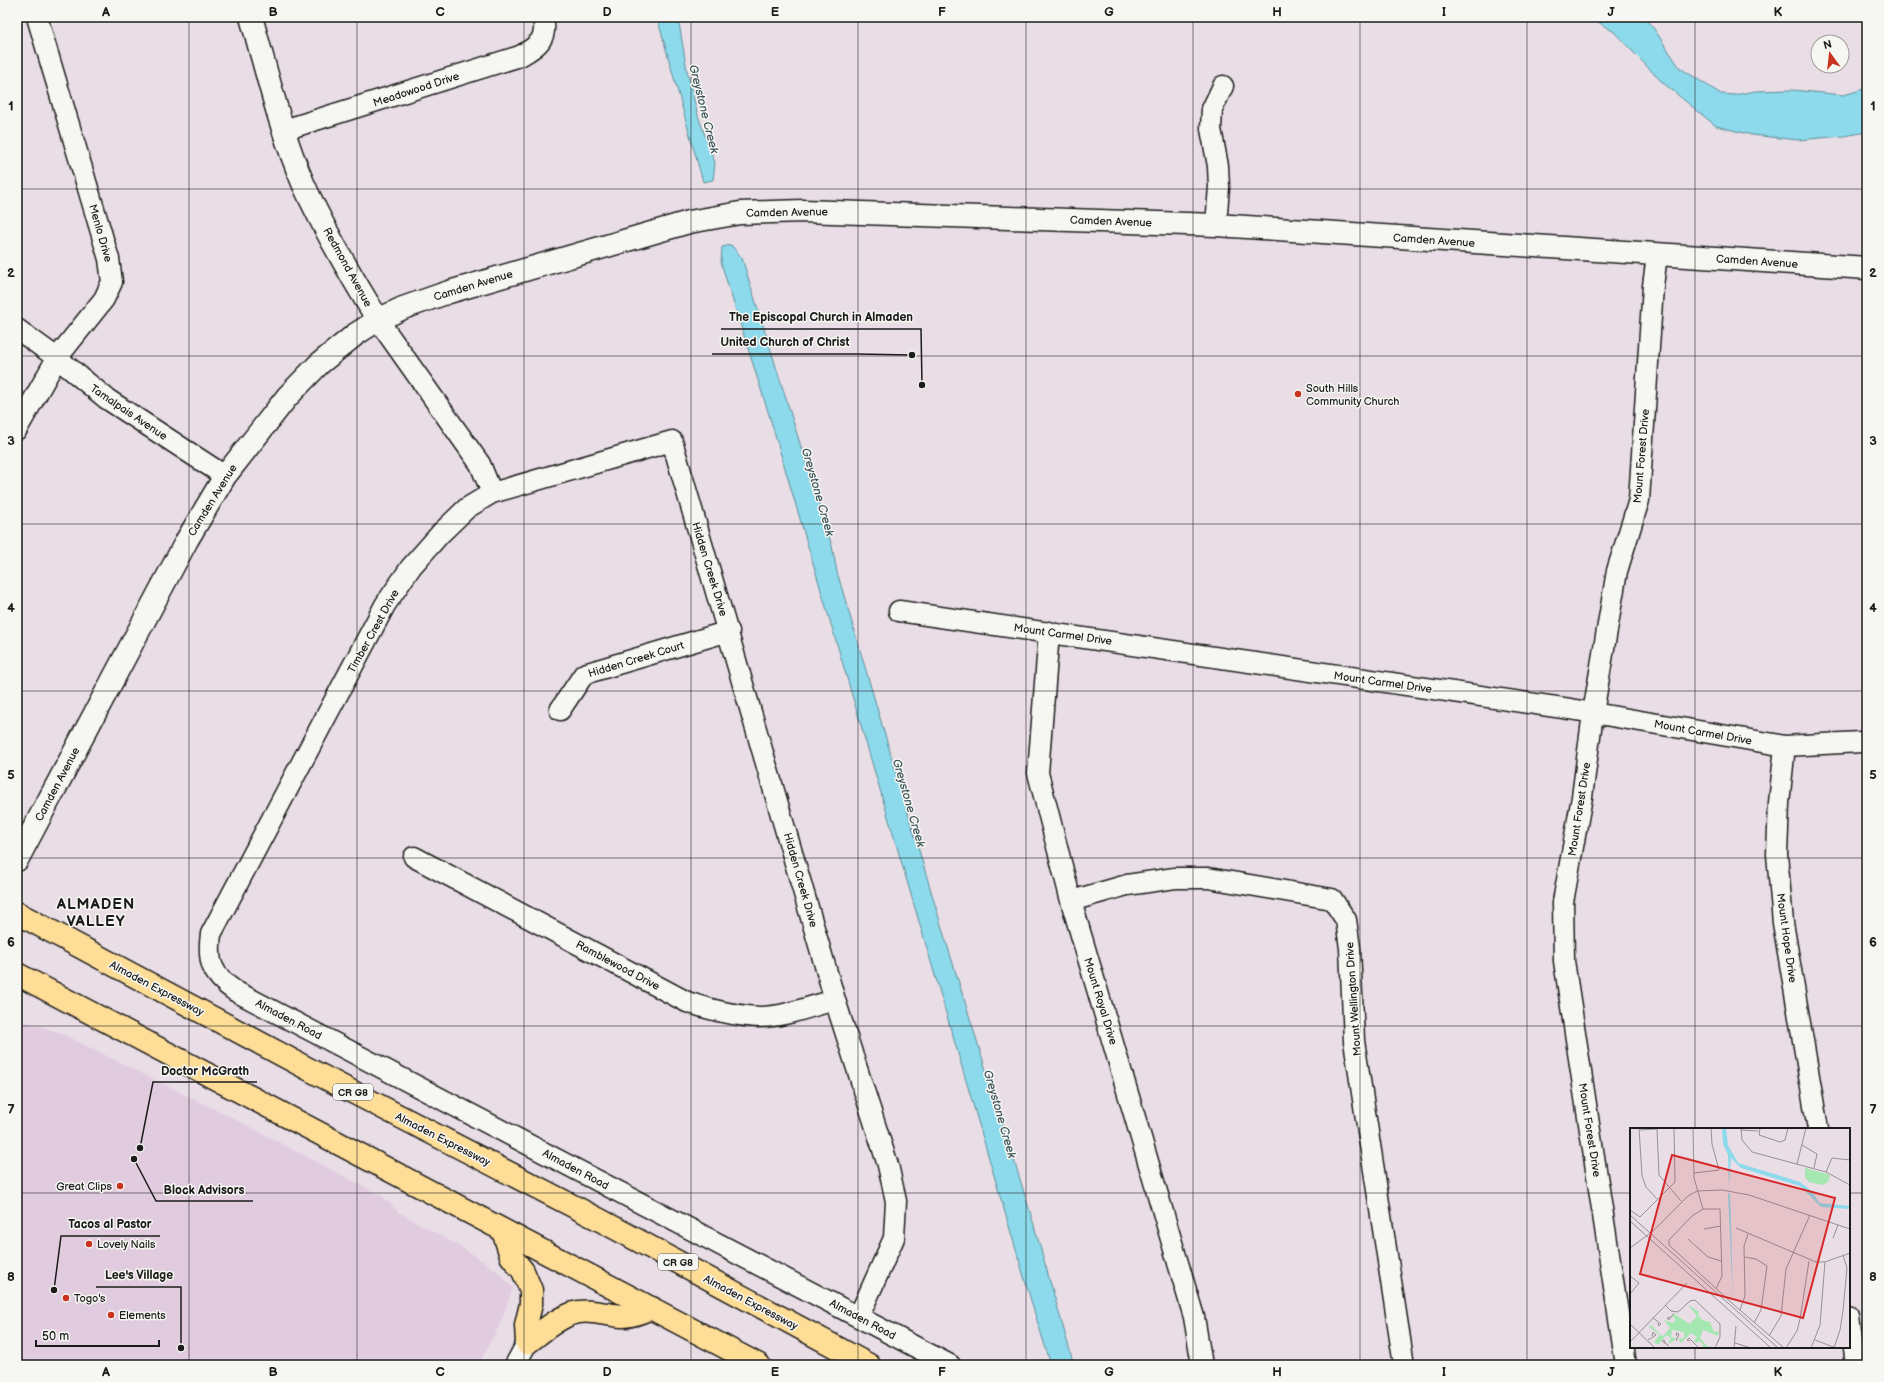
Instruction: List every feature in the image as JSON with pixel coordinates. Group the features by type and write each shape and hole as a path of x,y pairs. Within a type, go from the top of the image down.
{"main road":[{"name":"Almaden Expressway","path":"17,913 314,1072 600,1220 869,1365"},
{"path":"17,974 759,1365"},
{"path":"503,1231 511,1256 523,1271 531,1290 531,1304 526,1325 527,1343"},
{"path":"527,1343 558,1320 575,1313 600,1312 624,1316 652,1308"}],"street":[{"name":"Menlo Drive","path":"17,429 57,358 104,300 112,282 109,259 36,17"},
{"name":"Redmond Avenue","path":"251,17 284,130 303,182 320,218 378,320 480,464 492,493"},
{"name":"Meadowood Drive","path":"284,130 520,56 533,49 542,39 545,27 543,17"},
{"path":"1216,226 1219,187 1218,166 1211,129 1212,109 1224,86"},
{"name":"Camden Avenue","path":"17,860 187,540 225,476 287,397 314,370 356,334 378,320 429,299 494,278 688,222 740,213 803,211 1216,226 1867,268"},
{"name":"Mount Forest Drive","path":"1626,1365 1564,961 1563,902 1582,797 1593,713 1617,571 1639,500 1653,286 1657,255"},
{"name":"Tamalpais Avenue","path":"17,329 57,358 107,399 225,476"},
{"name":"Timber Crest Drive","path":"211,963 209,949 211,934 386,605 411,567 441,533 467,508 492,493 672,441"},
{"name":"Hidden Creek Drive","path":"672,441 729,630 835,1000 888,1165 896,1201 894,1238 859,1316"},
{"name":"Mount Carmel Drive","path":"899,611 1593,713 1785,746 1867,740"},
{"name":"Hidden Creek Court","path":"560,710 584,674 729,630"},
{"name":"Mount Royal Drive","path":"1049,632 1038,773 1071,901 1194,1317 1202,1365"},
{"name":"Mount Hope Drive","path":"1785,746 1778,803 1778,847 1782,916 1818,1128"},
{"name":"Ramblewood Drive","path":"414,857 687,1002 718,1012 760,1017 788,1013 835,1000"},
{"name":"Mount Wellington Drive","path":"1071,901 1126,885 1174,878 1208,878 1332,899 1346,920 1350,948 1354,1041 1404,1365"},
{"name":"Almaden Road","path":"211,963 216,974 235,991 859,1316 950,1365"},
{"path":"1850,1325 1855,1365"},
{"path":"515,1365 527,1343"}],"shaded area":[{"path":"17,1022 29,1022 62,1034 242,1123 382,1196 398,1212 466,1250 497,1271 513,1288 500,1324 478,1365 17,1365"}],"water":[{"path":"657,17 678,17 687,71 698,116 715,163 713,180 703,182"},
{"path":"1590,17 1646,17 1680,68 1721,94 1734,95 1755,91 1792,90 1844,95 1867,88 1867,132 1844,136 1798,140 1752,135 1716,126 1662,82 1614,32"},
{"path":"731,245 742,258 832,546 837,572 941,925 1031,1215 1072,1358 1072,1365 1051,1365 1035,1314 771,421 721,263 722,247"}],"place":[{"name":"United Church of Christ","path":"912,355"},
{"name":"The Episcopal Church in Almaden","path":"922,385"},
{"name":"South Hills Community Church","path":"1298,394"},
{"name":"Doctor McGrath","path":"140,1148"},
{"name":"Block Advisors","path":"134,1159"},
{"name":"Great Clips","path":"120,1186"},
{"name":"Lovely Nails","path":"89,1244"},
{"name":"Tacos al Pastor","path":"54,1290"},
{"name":"Togo's","path":"66,1298"},
{"name":"Elements","path":"111,1315"},
{"name":"Lee's Village","path":"181,1348"}],"district":[{"name":"ALMADEN VALLEY","path":"96,912"}],"water label":[{"name":"Greystone Creek","path":"704,109"},
{"name":"Greystone Creek","path":"818,492"},
{"name":"Greystone Creek","path":"909,803"},
{"name":"Greystone Creek","path":"1000,1114"}]}
